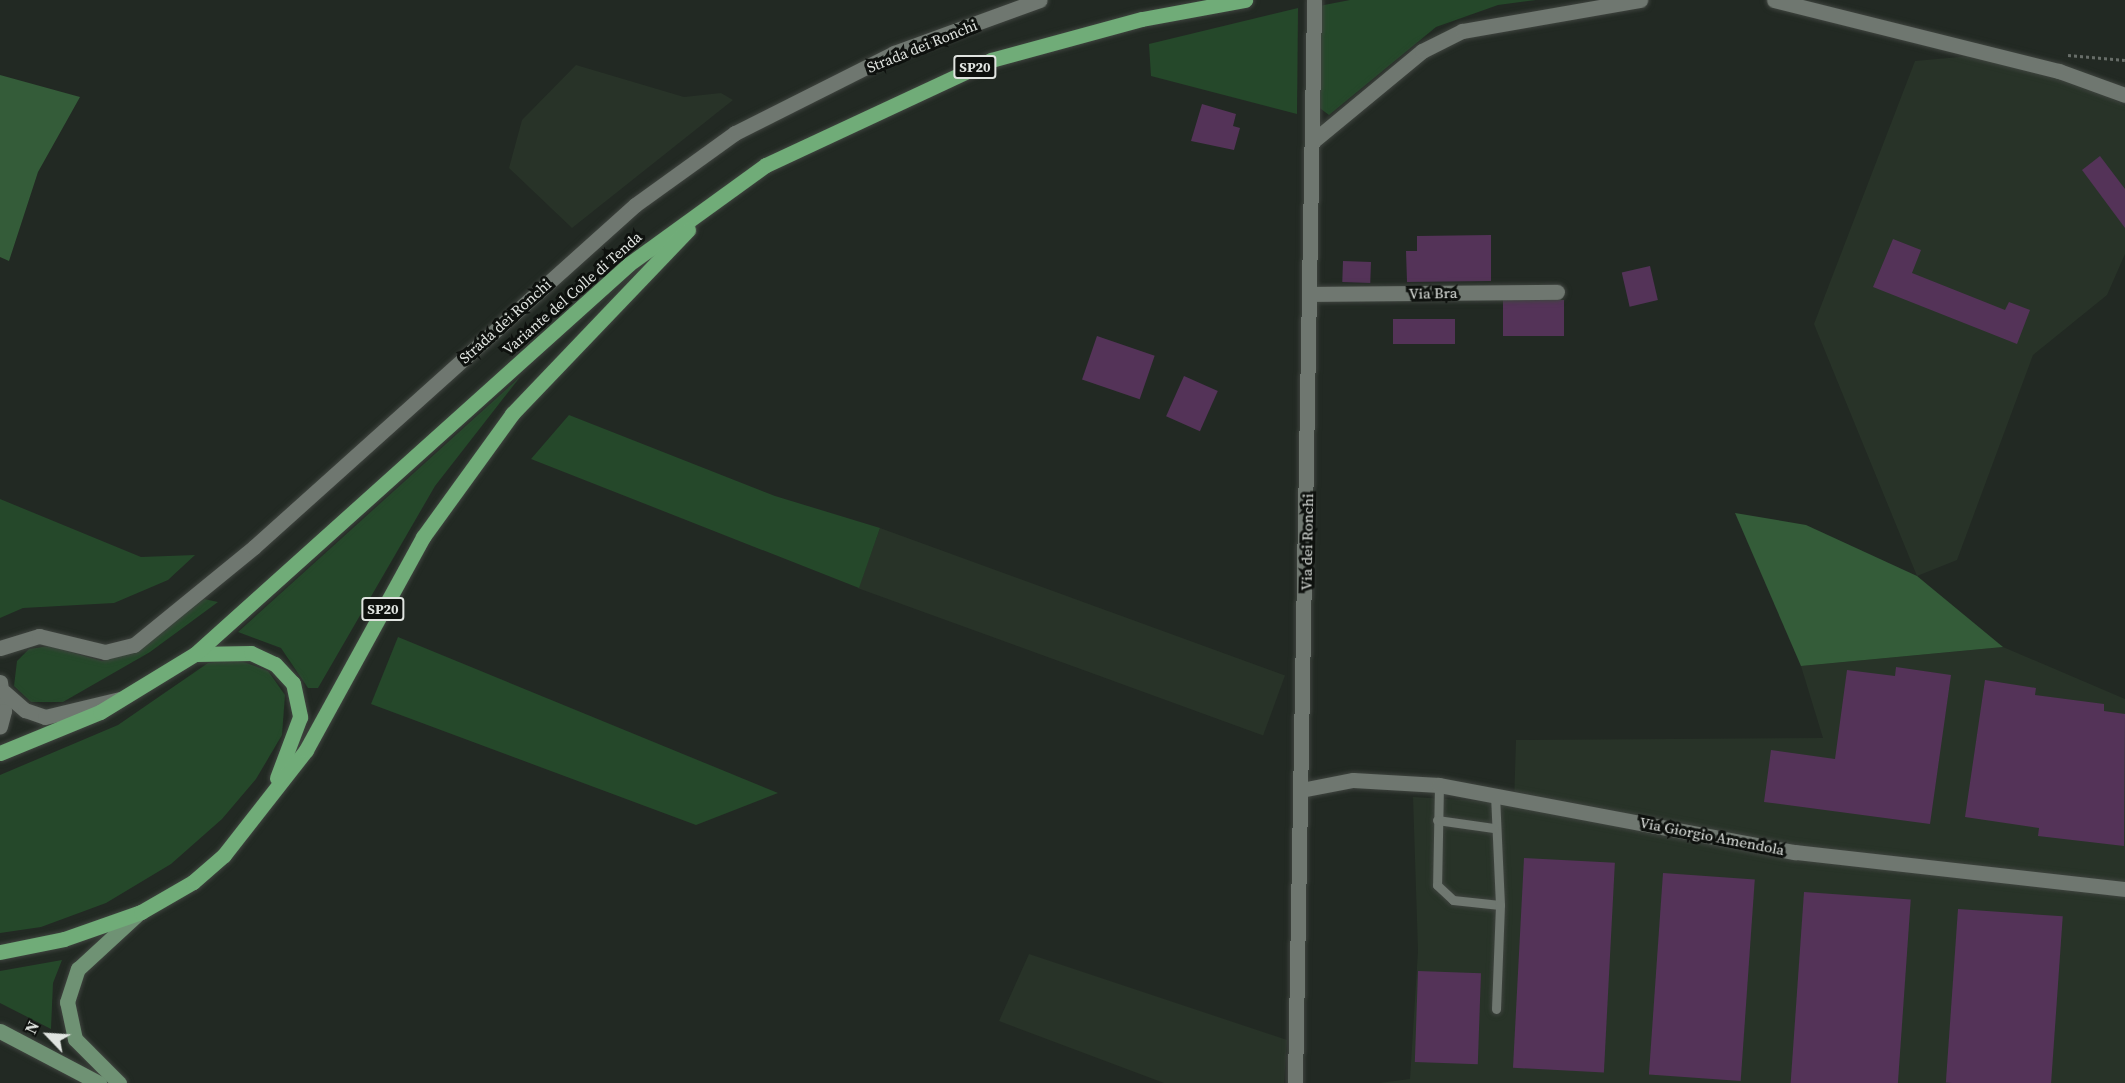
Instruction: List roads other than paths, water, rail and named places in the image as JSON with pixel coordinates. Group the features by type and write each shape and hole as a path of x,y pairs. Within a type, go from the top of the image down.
{"main road":[{"name":"Variante del Colle di Tenda","path":"0,753 121,699 195,654 629,264 726,192 861,116 991,60 1142,19 1245,0"},
{"name":"SP20","path":"0,951 64,939 141,912 193,882 254,824 306,750 423,537 512,414 726,192"},
{"name":"SP20","path":"195,654 231,650 260,656 282,670 297,692 297,731 254,824"}],"street":[{"name":"Strada dei Ronchi","path":"0,648 39,636 105,652 134,645 254,547 635,205 726,139 894,53 1040,0"},
{"name":"Via dei Ronchi","path":"1295,1083 1314,0"},
{"path":"1312,142 1422,51 1462,31 1640,0"},
{"path":"1774,0 2059,71 2125,95"},
{"name":"Via Bra","path":"1310,294 1557,292"},
{"path":"2,687 25,710 45,717 121,699"},
{"path":"0,726 2,687"},
{"name":"Via Giorgio Amendola","path":"1301,790 1353,780 1439,785 1495,793 1795,852 2125,889"},
{"path":"119,1083 75,1039 67,1002 78,969 141,912"},
{"path":"0,1031 99,1083"}],"lane":[{"path":"1439,785 1437,885 1444,896 1500,905"},
{"path":"1493,828 1495,793"},
{"path":"1437,820 1493,828 1500,836 1496,1009"}]}
